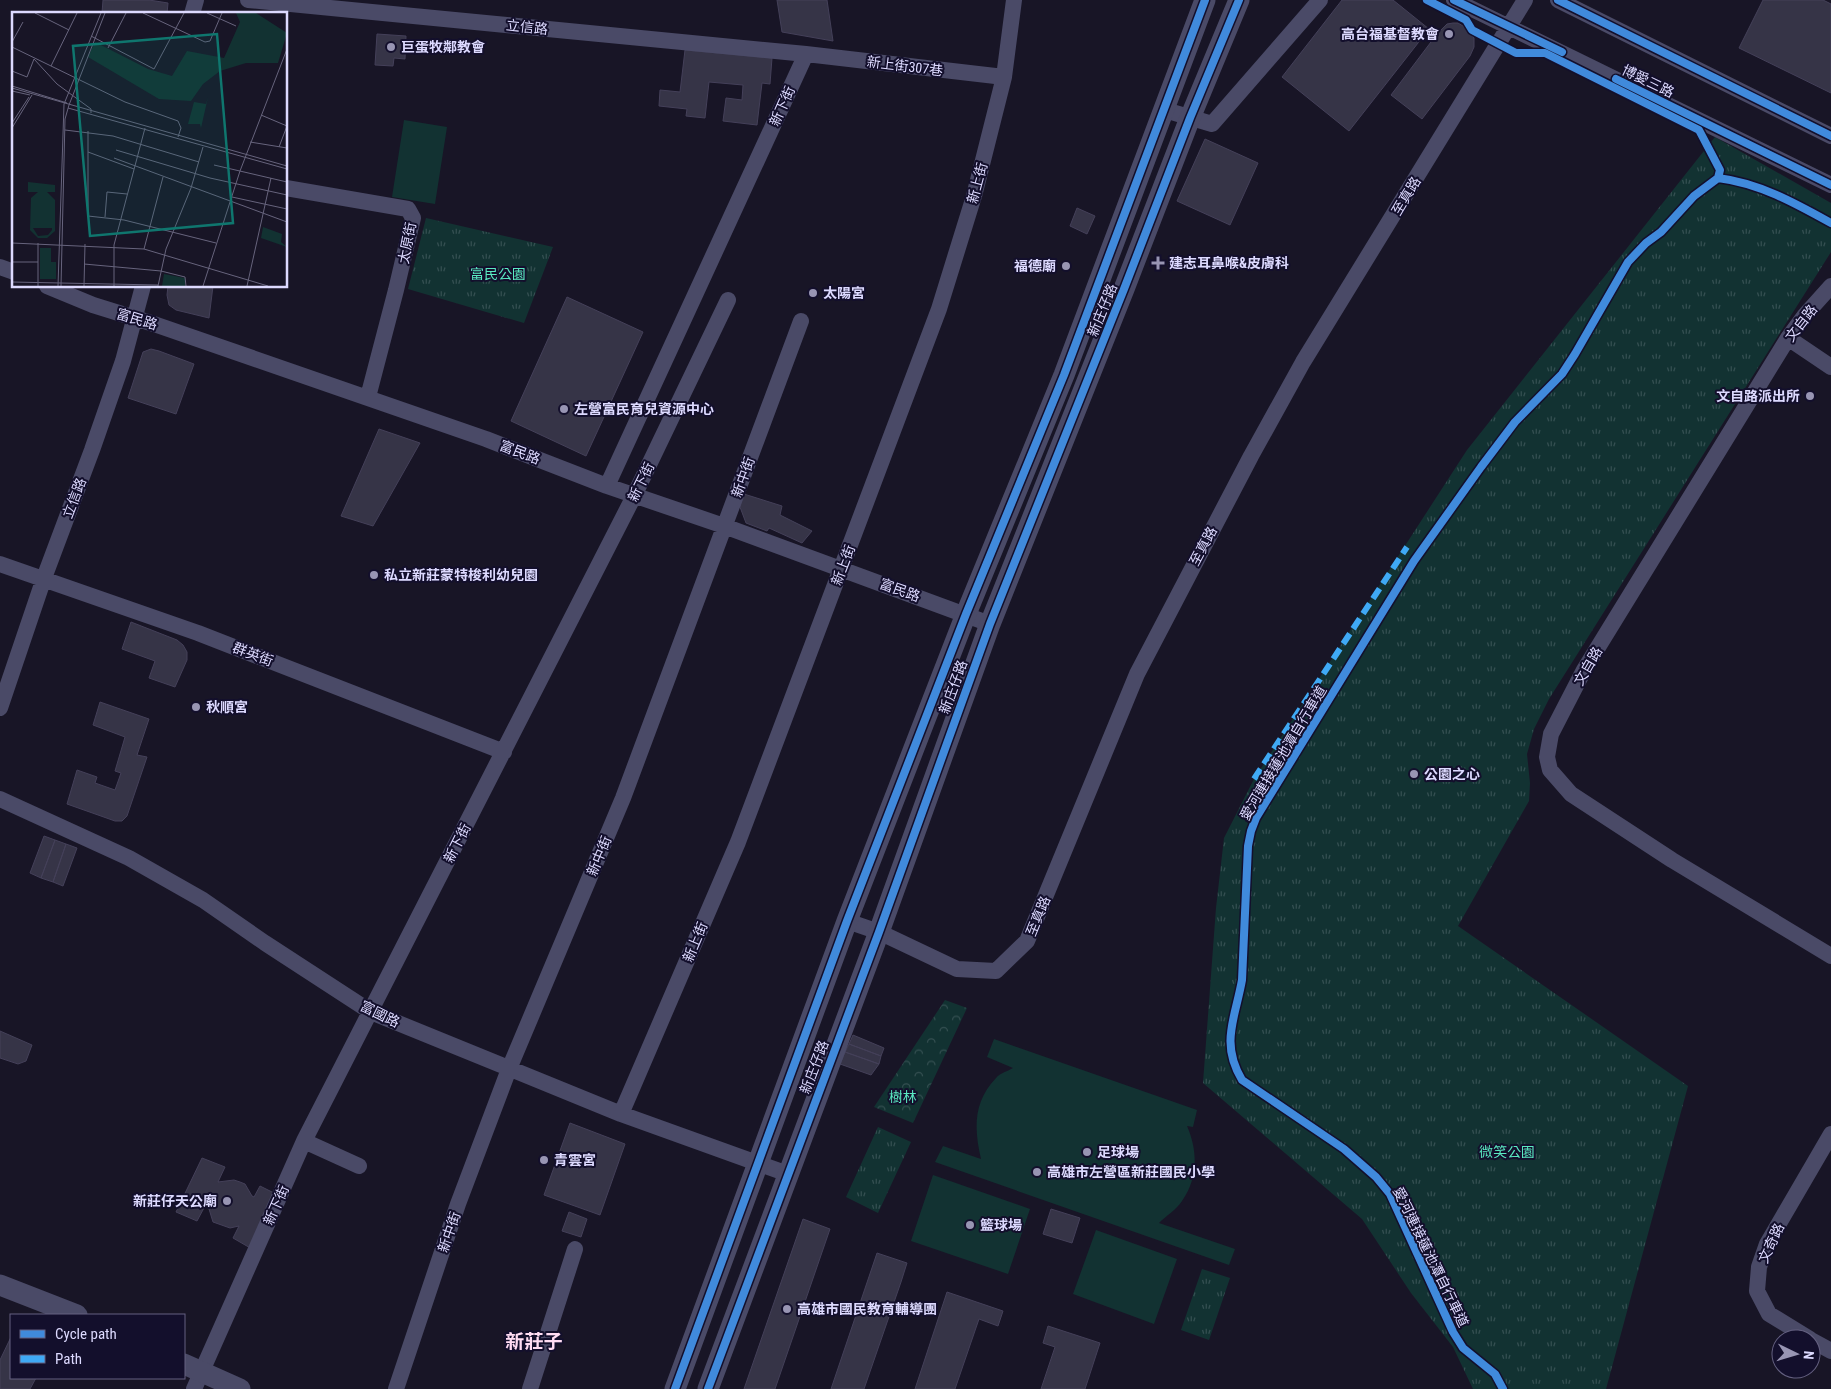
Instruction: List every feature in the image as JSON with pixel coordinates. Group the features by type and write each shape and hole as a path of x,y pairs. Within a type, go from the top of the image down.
{"street":[{"name":"立信路","path":"248,0 806,54"},
{"name":"新上街","path":"621,1114 738,842 939,309 974,196 1004,77 1014,0"},
{"name":"新庄仔路","path":"675,1389 847,921 966,614 1064,375 1205,0"},
{"name":"新庄仔路","path":"708,1389 879,932 990,624 1190,118 1239,0"},
{"path":"1164,110 1212,124 1320,0"},
{"name":"博愛三路","path":"1454,0 1831,185"},
{"name":"至真路","path":"847,921 879,932 958,968 996,970 1027,941 1137,674 1246,465 1303,362 1525,0"},
{"path":"1558,0 1831,136"},
{"name":"新上街307巷","path":"806,54 1004,77"},
{"name":"新下街","path":"607,486 806,54"},
{"name":"太原街","path":"288,188 408,209 414,218 368,397"},
{"path":"0,267 12,271"},
{"name":"文自路","path":"1831,286 1805,315 1788,338 1584,670 1551,734 1546,756 1550,770 1572,794 1672,860 1831,956"},
{"name":"富民路","path":"52,288 92,305 368,397 486,439 634,496 841,568 990,624"},
{"name":"立信路","path":"0,708 44,578 128,348 142,288"},
{"name":"新下街","path":"193,1375 304,1140 634,496 728,300"},
{"name":"新中街","path":"396,1389 458,1204 510,1069 623,798 801,321"},
{"path":"1788,338 1831,367"},
{"name":"群英街","path":"0,564 198,633 504,752"},
{"name":"富國路","path":"0,799 129,858 203,900 260,940 371,1012 621,1114 788,1174"},
{"name":"文奇路","path":"1793,1329 1768,1314 1757,1291 1759,1267 1767,1244 1831,1134"},
{"path":"304,1140 359,1166"},
{"path":"530,1389 576,1249"},
{"path":"0,1285 74,1314"},
{"path":"193,1375 240,1389"}],"green space":[{"path":"404,120 447,127 435,204 392,197"},
{"name":"微笑公園","path":"1715,137 1831,203 1831,252 1549,699 1534,729 1527,754 1530,783 1529,801 1458,926 1688,1086 1606,1389 1473,1389 1453,1347 1411,1293 1362,1219 1203,1083 1216,908 1224,838 1254,779 1467,450"},
{"name":"富民公園","path":"426,218 553,247 524,323 408,289"},
{"name":"樹林","path":"945,1000 967,1008 913,1123 874,1107"},
{"path":"994,1039 1197,1110 1193,1127 1187,1126 1191,1135 1195,1164 1191,1183 1180,1204 1159,1223 1235,1249 1229,1265 935,1162 943,1146 981,1159 977,1137 979,1106 988,1087 996,1078 1013,1068 987,1057"},
{"path":"878,1127 911,1142 878,1213 846,1197"},
{"name":"籃球場","path":"933,1175 1030,1209 1008,1274 911,1241"},
{"path":"1096,1230 1177,1259 1154,1324 1073,1294"},
{"path":"1202,1269 1230,1278 1209,1340 1181,1330"}],"building":[{"path":"103,0 149,0 168,3 167,12 102,12"},
{"path":"777,0 827,0 833,41 782,32"},
{"path":"1342,0 1393,0 1429,29 1349,131 1282,77"},
{"path":"1763,0 1823,0 1831,4 1831,93 1739,48"},
{"path":"1458,23 1468,29 1474,38 1474,47 1470,56 1422,119 1391,95 1437,34 1447,24"},
{"name":"巨蛋牧鄰教會","path":"377,34 406,36 405,59 394,58 393,66 375,65"},
{"path":"685,50 772,58 770,84 762,83 757,125 723,121 726,98 742,100 743,85 709,82 705,118 686,116 687,109 659,106 660,90 680,92"},
{"path":"1205,139 1258,163 1230,225 1177,201"},
{"path":"1077,208 1095,216 1087,234 1070,226"},
{"path":"168,288 213,288 209,318 176,310 169,305"},
{"path":"567,297 643,332 586,456 511,421"},
{"path":"151,349 194,364 176,414 128,398 143,352"},
{"path":"379,429 420,443 373,526 341,516"},
{"path":"744,494 782,506 780,515 812,531 802,543 769,528 767,531 746,523 740,507"},
{"path":"131,622 177,640 183,645 187,652 187,660 175,687 149,678 155,661 122,649"},
{"path":"100,702 149,719 137,755 147,757 127,816 122,821 115,821 67,804 77,770 97,777 95,783 115,790 121,773 115,771 125,737 93,725"},
{"path":"44,836 55,840 41,878 30,873"},
{"path":"55,840 66,844 53,882 41,878"},
{"path":"66,844 77,848 63,886 53,882"},
{"path":"0,1031 32,1045 26,1061 18,1064 0,1058"},
{"path":"853,1035 884,1048 881,1056 849,1044"},
{"path":"849,1044 881,1056 879,1064 845,1052"},
{"path":"845,1052 879,1064 871,1075 840,1064"},
{"path":"570,1123 625,1144 600,1215 544,1195"},
{"name":"新莊仔天公廟","path":"202,1158 225,1167 218,1182 234,1180 245,1184 254,1197 260,1186 276,1194 252,1249 233,1238 239,1226 230,1228 213,1222 209,1209 205,1206 197,1221 176,1212"},
{"path":"1051,1209 1080,1218 1072,1243 1043,1234"},
{"path":"569,1212 587,1219 581,1237 562,1231"},
{"name":"高雄市國民教育輔導團","path":"803,1219 830,1229 775,1389 744,1389"},
{"path":"877,1253 907,1263 901,1282 864,1389 831,1389"},
{"path":"947,1292 1003,1311 998,1326 979,1319 955,1389 915,1389"},
{"path":"1048,1326 1100,1343 1085,1389 1041,1389 1055,1347 1043,1343"},
{"path":"10,1339 10,1379 35,1379 30,1389 0,1389 0,1360"}],"marked path":[{"path":"1254,779 1407,547"}],"cycle path":[{"path":"675,1389 847,921 966,614 1064,375 1205,0"},
{"path":"708,1389 879,932 990,624 1190,118 1239,0"},
{"name":"愛河連接蓮池潭自行車道","path":"1427,0 1466,20 1472,30 1516,53 1545,53 1699,130 1720,170 1718,178 1694,196 1661,232 1646,243 1628,262 1562,374 1515,422 1414,561 1256,818 1248,846 1242,980 1230,1042 1235,1067 1242,1080 1344,1149 1376,1177 1390,1194 1453,1332 1463,1348 1495,1374 1503,1389"},
{"path":"1454,0 1562,52"},
{"path":"1558,0 1831,136"},
{"path":"1616,79 1831,185"},
{"path":"1718,178 1762,189 1790,201 1831,223"}],"place":[{"name":"高台福基督教會","path":"1449,34"},
{"name":"巨蛋牧鄰教會","path":"391,47"},
{"name":"建志耳鼻喉&皮膚科","path":"1158,263"},
{"name":"福德廟","path":"1066,266"},
{"name":"太陽宮","path":"813,293"},
{"name":"文自路派出所","path":"1810,396"},
{"name":"左營富民育兒資源中心","path":"564,409"},
{"name":"私立新莊蒙特梭利幼兒園","path":"374,575"},
{"name":"秋順宮","path":"196,707"},
{"name":"公園之心","path":"1414,774"},
{"name":"足球場","path":"1087,1152"},
{"name":"青雲宮","path":"544,1160"},
{"name":"高雄市左營區新莊國民小學","path":"1037,1172"},
{"name":"新莊仔天公廟","path":"227,1201"},
{"name":"籃球場","path":"970,1225"},
{"name":"高雄市國民教育輔導團","path":"787,1309"}],"district":[{"name":"新莊子","path":"534,1341"}]}
